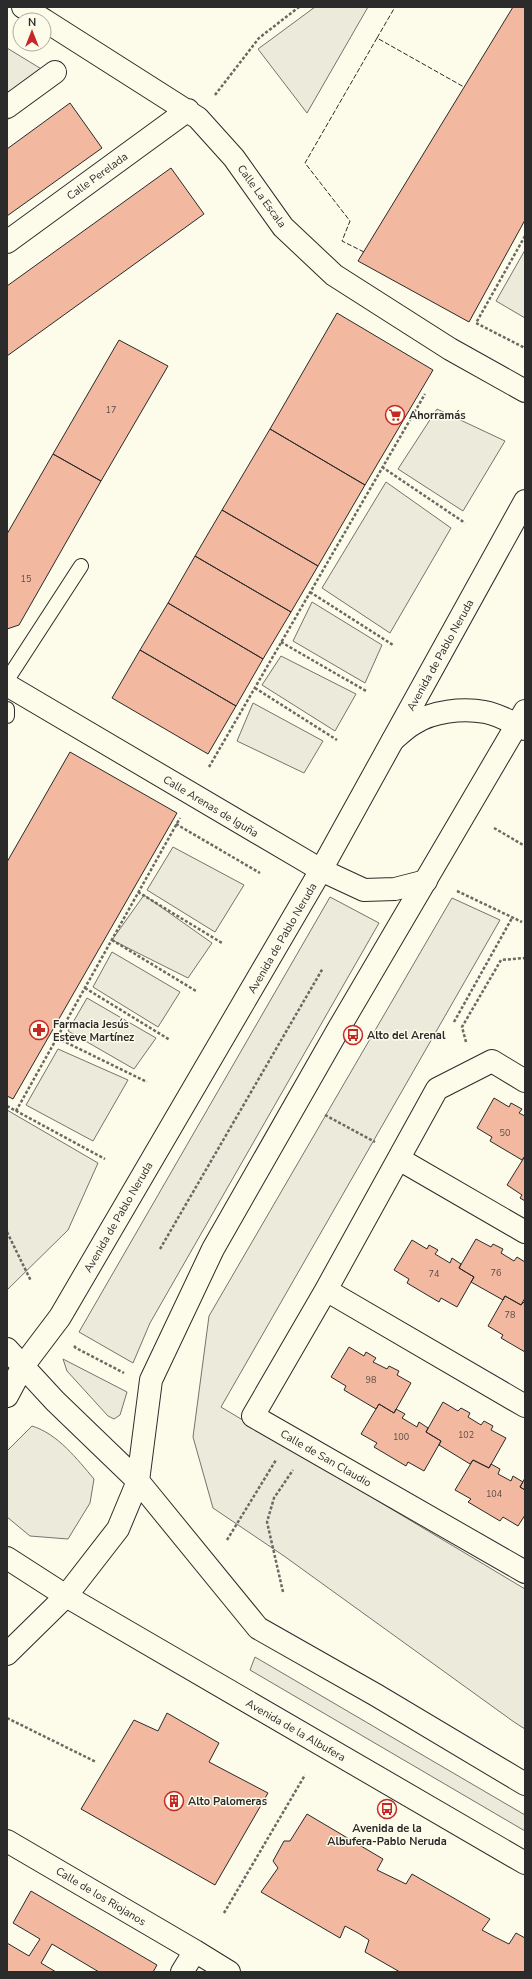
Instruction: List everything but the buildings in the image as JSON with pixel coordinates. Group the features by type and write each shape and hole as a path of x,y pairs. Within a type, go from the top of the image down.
{"main road":[{"name":"Calle La Escala","path":"52,25 188,110 198,118 234,158 283,227 334,275 450,349 525,391"},
{"path":"7,107 55,72"},
{"name":"Calle Perelada","path":"7,242 188,110"},
{"name":"Avenida de Pablo Neruda","path":"7,1396 23,1366 60,1316 321,870 525,501"},
{"name":"Calle Arenas de Iguña","path":"7,686 321,870 364,890 395,889 426,881"},
{"path":"7,1654 66,1596 118,1529 138,1481 152,1380 213,1249 339,1028 522,722 486,712 465,710 445,712 428,716 413,723 393,740"},
{"name":"Calle de San Claudio","path":"525,1081 492,1061 437,1089 326,1290 253,1416 525,1572"},
{"path":"399,1159 525,1232"},
{"path":"326,1290 525,1406"},
{"path":"7,1349 55,1401 138,1481 258,1628 376,1695 525,1784"},
{"path":"7,1558 66,1596"},
{"name":"Avenida de la Albufera","path":"66,1596 525,1863"},
{"name":"Calle de los Riojanos","path":"7,1840 229,1972"},
{"path":"182,1972 195,1951"}],"lane":[{"path":"7,680 81,566"},
{"path":"7,709 7,716"}],"path":[{"path":"213,97 259,38 299,7"},
{"path":"525,236 476,323 525,348"},
{"path":"208,767 425,394"},
{"path":"382,467 466,523"},
{"path":"310,592 393,645"},
{"path":"281,642 366,691"},
{"path":"254,688 337,740"},
{"path":"16,1112 183,812"},
{"path":"176,824 260,873"},
{"path":"494,828 525,846"},
{"path":"456,891 522,922"},
{"path":"138,892 222,943"},
{"path":"454,1022 512,918"},
{"path":"112,940 196,991"},
{"path":"467,1047 462,1027 501,960 525,958"},
{"path":"160,1249 323,968"},
{"path":"85,988 170,1040"},
{"path":"57,1038 147,1082"},
{"path":"7,1106 105,1159"},
{"path":"325,1115 379,1144"},
{"path":"7,1232 31,1281"},
{"path":"72,1342 76,1348 130,1376"},
{"path":"227,1540 279,1454"},
{"path":"283,1592 267,1522 274,1498 296,1465"},
{"path":"7,1718 96,1762"},
{"path":"224,1913 305,1775"}],"shaded area":[{"path":"315,7 368,7 307,113 258,49"},
{"path":"7,48 61,81 7,120"},
{"path":"525,250 525,318 496,301"},
{"path":"437,409 505,441 463,511 398,469"},
{"path":"386,482 451,528 390,633 322,588"},
{"path":"312,602 382,645 365,683 293,641"},
{"path":"281,656 356,694 335,731 262,685"},
{"path":"253,703 323,741 304,773 237,741"},
{"path":"173,847 244,885 215,932 147,890"},
{"path":"144,895 212,943 188,978 112,940"},
{"path":"330,897 379,923 150,1323 133,1363 79,1332"},
{"path":"452,898 500,920 221,1407 525,1589 525,1729 284,1556 213,1508 193,1437 209,1316"},
{"path":"112,952 180,992 158,1027 93,987"},
{"path":"87,998 156,1038 134,1069 68,1031"},
{"path":"58,1049 128,1080 93,1141 26,1105"},
{"path":"7,1110 98,1163 68,1230 7,1290"},
{"path":"63,1359 127,1392 120,1415 114,1419 108,1416 67,1371"},
{"path":"32,1426 59,1441 94,1479 90,1503 68,1539 30,1536 7,1517 7,1451"},
{"path":"255,1657 525,1815 525,1831 250,1670"}],"fence":[{"path":"377,38 395,7"},
{"path":"364,252 342,241 350,221 305,163 377,38 464,87"}],"place":[{"name":"Ahorramás","path":"395,415"},
{"name":"Farmacia Jesús Esteve Martínez","path":"39,1030"},
{"name":"Alto del Arenal","path":"353,1035"},
{"name":"Alto Palomeras","path":"174,1801"},
{"name":"Avenida de la Albufera-Pablo Neruda","path":"387,1809"}]}
